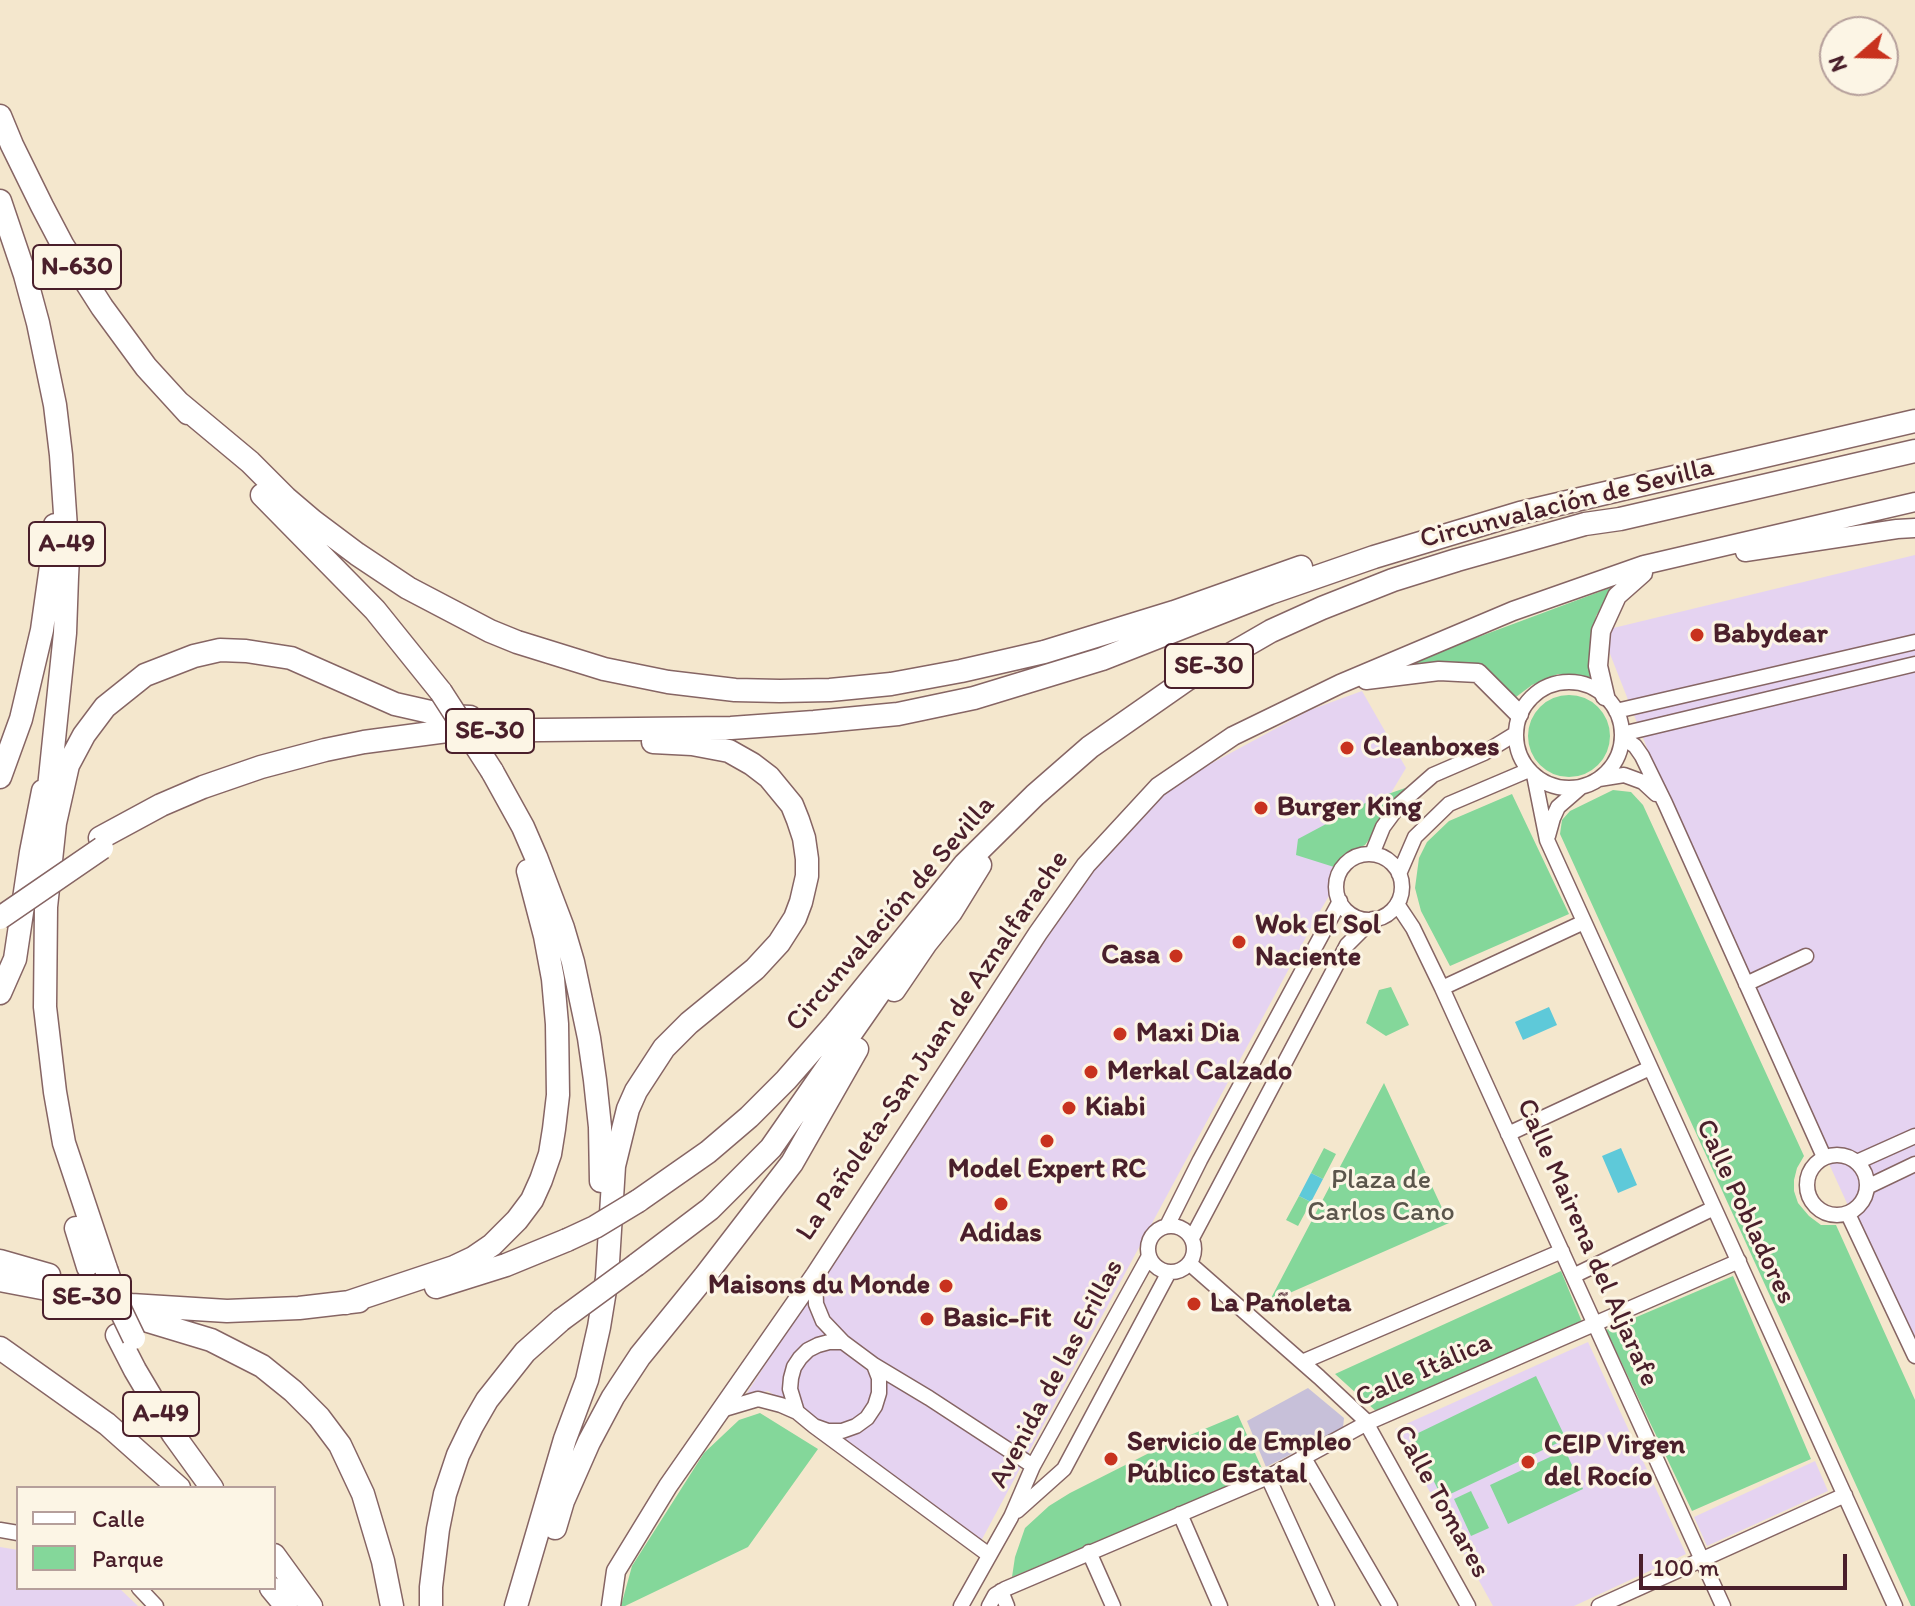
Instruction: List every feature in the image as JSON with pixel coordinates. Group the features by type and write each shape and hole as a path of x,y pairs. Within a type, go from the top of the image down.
{"highway":[{"name":"N-630","path":"0,116 63,246 117,329 178,402 250,462 286,498 307,527"},
{"name":"N-630","path":"0,201 38,323 61,455"},
{"name":"Circunvalación de Sevilla","path":"0,904 161,805 261,767 325,750 447,731 731,728 898,714 974,698 1102,659 1270,593 1374,557 1520,513 1915,421"},
{"name":"Circunvalación de Sevilla","path":"0,1280 131,1305 227,1311 299,1308 406,1294 459,1281 567,1240 638,1201 708,1152 749,1117 835,1024 965,864 1035,795 1090,747 1143,708 1237,650 1322,608 1393,580 1457,560 1585,524 1620,519 1915,451"},
{"path":"0,777 21,719 42,630 61,455"},
{"name":"A-49","path":"61,455 68,557 65,633 38,899 35,967 36,1019 48,1122 60,1174 126,1337 135,1370 173,1434 211,1486"},
{"path":"307,527 408,588 517,642 583,664 668,682 735,690 780,691 891,684 1002,663 1162,616 1332,556 1520,513"},
{"path":"431,1606 438,1529 445,1494 472,1426 497,1388 525,1352 561,1320 710,1209 771,1148 939,913 980,865 1036,810 1091,763 1187,693 1308,626 1405,588 1576,538 1620,519"},
{"path":"307,527 441,692 494,774 536,857 563,928 589,1038 598,1108 601,1183 593,1284 565,1439"},
{"path":"97,1268 64,1143 55,1092 45,1007 46,907 55,823 68,765 84,735 105,707 145,675 166,665 220,650 291,658 395,704 448,716 620,718 699,728"},
{"path":"0,993 15,959 55,723"},
{"path":"0,918 101,843 230,788 365,753 491,740 670,743 710,747 729,751 752,764 769,777 792,805 804,838 807,876 801,902 787,932 766,958 677,1035 654,1061 636,1091 623,1125 614,1166 607,1278 599,1327 587,1380 565,1439 516,1606"},
{"path":"346,1303 454,1267 492,1245 532,1200 550,1154 558,1095 553,979 535,894 494,774"},
{"path":"530,1606 563,1501 613,1397 640,1356 792,1163 860,1043 980,865"},
{"path":"0,1261 175,1307"},
{"path":"0,1280 211,1340 262,1366 293,1391 319,1417 340,1445 354,1474 376,1534 392,1606"},
{"path":"126,1337 224,1486"},
{"path":"0,1348 107,1424 177,1486"},
{"path":"276,1560 294,1601"},
{"path":"276,1573 294,1601"}],"main road":[{"name":"La Pañoleta-San Juan de Aznalfarache","path":"611,1606 616,1571 668,1486 815,1275 1038,933 1086,865 1158,787 1233,736 1340,684 1513,611 1683,555 1915,505"},
{"name":"La Pañoleta-San Juan de Aznalfarache","path":"1609,577 1643,573 1691,560 1915,514"},
{"path":"1691,560 1915,528"},
{"path":"1611,703 1598,666 1601,631 1617,596 1643,573"},
{"path":"1340,684 1439,671 1478,673 1519,714"}],"street":[{"path":"1611,703 1915,642"},
{"path":"1622,736 1915,664"},
{"path":"1581,787 1564,788 1548,784 1531,773 1521,760 1517,747 1515,734 1519,714 1537,692 1550,685 1565,681 1579,682 1593,687 1611,703 1621,724 1620,750 1611,767 1598,779"},
{"path":"1372,854 1383,827 1400,804 1433,775 1484,753 1515,734"},
{"path":"1622,736 1642,756 1665,803 1824,1157"},
{"path":"1399,874 1415,837 1449,804 1531,773"},
{"name":"Calle Pobladores","path":"1531,773 1547,840 1895,1606"},
{"path":"1547,840 1558,807 1581,787 1598,779 1624,775 1643,782 1665,803"},
{"path":"1361,854 1389,860 1399,874 1402,890 1397,904 1383,916 1363,919 1345,909 1340,901 1336,884 1338,876 1343,866 1361,854"},
{"path":"1167,1226 1340,901"},
{"name":"Calle Mairena del Aljarafe","path":"1397,904 1413,928 1442,988 1723,1606"},
{"path":"1192,1238 1181,1228 1167,1226 1149,1241 1149,1256 1157,1267 1169,1272 1189,1263 1194,1251 1192,1238 1347,945 1373,919"},
{"path":"1442,988 1584,922"},
{"path":"1746,984 1806,956"},
{"path":"1508,1134 1650,1068"},
{"path":"1857,1162 1915,1136"},
{"path":"1837,1154 1857,1162 1865,1173 1867,1187 1863,1200 1854,1210 1848,1214 1834,1215 1815,1206 1808,1194 1807,1180 1813,1167 1824,1157 1837,1154"},
{"path":"1867,1187 1915,1164"},
{"path":"1573,1276 1714,1208"},
{"path":"1848,1214 1915,1356"},
{"name":"Calle Itálica","path":"1302,1362 1562,1251"},
{"name":"Avenida de las Erillas","path":"962,1606 1011,1517 1033,1466 1149,1256"},
{"name":"Calle Itálica","path":"1001,1591 1268,1477 1367,1423 1739,1261"},
{"name":"Calle Tomares","path":"1189,1263 1361,1415 1468,1606"},
{"name":"Avenida de las Erillas","path":"1011,1517 1064,1469 1169,1272"},
{"path":"815,1275 816,1304 823,1321 843,1342 1033,1466"},
{"path":"797,1412 790,1389 794,1367 808,1350 829,1342 843,1342"},
{"path":"814,1426 828,1431 842,1431 867,1418 879,1393 879,1378 874,1365"},
{"path":"721,1410 758,1399 797,1412 989,1555"},
{"path":"1304,1458 1390,1606"},
{"path":"1268,1477 1327,1606"},
{"path":"1604,1605 1845,1495"},
{"path":"1180,1514 1220,1606"},
{"path":"1089,1552 1113,1606"},
{"path":"141,1590 156,1606"},
{"path":"989,1606 1001,1591 1007,1606"}],"shaded area":[{"path":"1915,555 1915,1353 1691,860 1601,631"},
{"path":"1362,691 1406,768 1320,911 981,1541 768,1391 745,1396 1034,948 1110,847 1179,781 1310,710"},
{"name":"CEIP Virgen del Rocío","path":"1588,1342 1686,1554 1574,1606 1493,1606 1395,1429"},
{"path":"1308,1388 1344,1418 1343,1428 1266,1467 1247,1421"},
{"path":"1815,1461 1828,1491 1707,1546 1694,1517"},
{"path":"0,1547 16,1550 16,1590 121,1590 138,1606 0,1606"}],"green space":[{"path":"1615,586 1596,616 1592,678 1558,674 1532,685 1516,697 1480,667 1379,674"},
{"path":"1569,695 1585,698 1598,707 1607,720 1610,736 1607,752 1598,765 1585,774 1569,777 1553,774 1540,765 1531,752 1528,736 1531,720 1540,707 1553,698"},
{"path":"1408,787 1365,845 1343,856 1334,867 1296,855 1298,839 1371,800"},
{"path":"1613,790 1631,792 1643,805 1804,1156 1794,1180 1798,1203 1821,1225 1836,1225 1915,1400 1915,1606 1911,1606 1560,834 1562,820 1570,811"},
{"path":"1512,794 1569,914 1450,966 1421,911 1415,888 1419,858 1427,842 1449,821"},
{"path":"1391,987 1409,1025 1386,1036 1366,1023 1379,990"},
{"name":"Plaza de Carlos Cano","path":"1384,1083 1449,1223 1269,1302"},
{"path":"1324,1148 1336,1154 1323,1179 1311,1173"},
{"path":"1299,1196 1311,1202 1298,1226 1286,1220"},
{"path":"1561,1271 1582,1322 1378,1413 1335,1374"},
{"path":"1733,1276 1811,1459 1692,1511 1606,1330"},
{"path":"1536,1376 1566,1439 1442,1498 1412,1436"},
{"path":"760,1413 818,1449 748,1547 621,1606 632,1566 704,1453 739,1420"},
{"path":"1238,1415 1264,1473 1012,1577 1025,1528 1049,1506 1157,1449"},
{"path":"1565,1450 1583,1489 1508,1524 1490,1485"},
{"path":"1471,1491 1489,1528 1471,1536 1454,1499"}],"water":[{"path":"1549,1007 1557,1025 1523,1040 1515,1022"},
{"path":"1621,1148 1637,1185 1618,1193 1602,1156"},
{"path":"1311,1173 1323,1179 1311,1202 1299,1196"}],"place":[{"name":"Babydear","path":"1697,635"},
{"name":"Cleanboxes","path":"1347,748"},
{"name":"Burger King","path":"1261,808"},
{"name":"Wok El Sol Naciente","path":"1239,942"},
{"name":"Casa","path":"1176,956"},
{"name":"Maxi Dia","path":"1120,1034"},
{"name":"Merkal Calzado","path":"1091,1072"},
{"name":"Kiabi","path":"1069,1108"},
{"name":"Model Expert RC","path":"1047,1141"},
{"name":"Adidas","path":"1001,1204"},
{"name":"Maisons du Monde","path":"946,1286"},
{"name":"La Pañoleta","path":"1194,1304"},
{"name":"Basic-Fit","path":"927,1319"},
{"name":"Servicio de Empleo Público Estatal","path":"1111,1459"},
{"name":"CEIP Virgen del Rocío","path":"1528,1462"}]}
